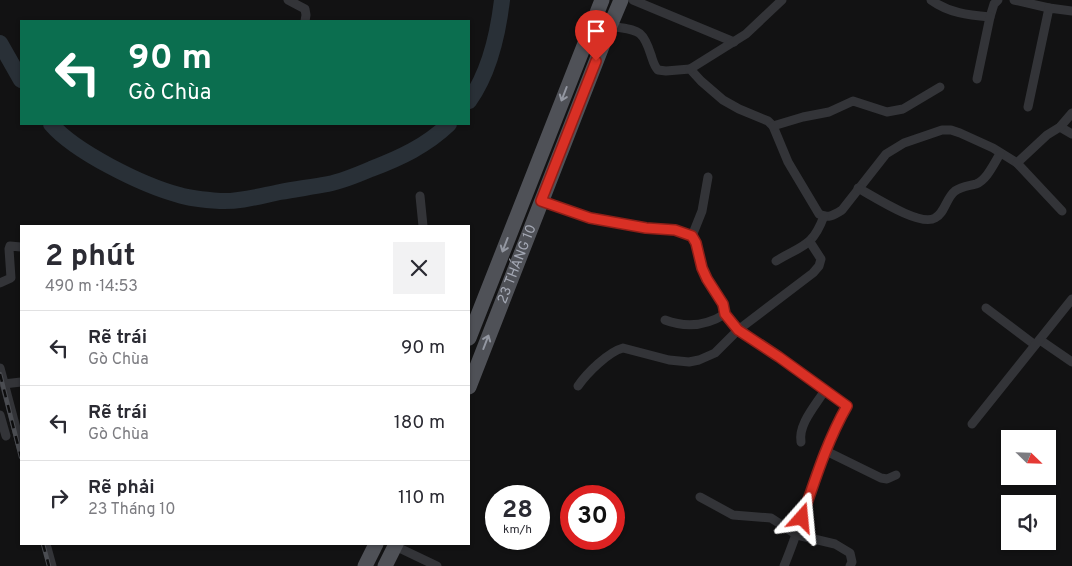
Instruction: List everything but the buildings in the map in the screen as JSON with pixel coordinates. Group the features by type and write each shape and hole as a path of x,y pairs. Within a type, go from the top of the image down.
{"main road":[{"name":"23 THÁNG 10","path":"470,335 602,0"},
{"name":"23 THÁNG 10","path":"470,384 621,0"},
{"path":"365,566 376,545"},
{"path":"385,566 394,545"}],"street":[{"path":"288,0 305,9 305,20"},
{"path":"634,0 734,42"},
{"path":"610,26 636,31 645,37 658,70 690,69 734,42 758,24 782,0"},
{"path":"931,0 949,10 962,14 990,17"},
{"path":"977,79 990,17 994,4 998,0"},
{"path":"1014,0 1049,8 1072,10"},
{"path":"1028,108 1049,8"},
{"path":"690,69 723,100 768,121 774,126 788,162 819,214 824,216 833,216 842,210 882,158 891,150 904,143 942,130 960,133 993,148 1017,163 1062,211"},
{"path":"774,126 803,117 829,112 853,101 887,112 903,109 940,87"},
{"path":"1017,163 1046,135 1060,127 1072,113"},
{"path":"1060,127 1072,134"},
{"path":"858,188 888,205 921,220 930,220 937,218 951,194 956,190 982,181 1000,154"},
{"path":"692,236 703,206 708,177"},
{"path":"420,196 423,225"},
{"path":"541,201 590,218 646,228 675,230 692,236 707,279 723,304 725,314 738,330 847,406 826,451 797,535 784,566"},
{"path":"776,260 810,242 824,216"},
{"path":"578,386 590,372 616,350 623,348 669,360 694,361 715,353 738,330 813,273 819,266 821,259 810,242"},
{"path":"0,283 10,278 10,246 20,247"},
{"path":"972,424 1072,299"},
{"path":"986,308 1072,362"},
{"path":"666,320 679,324 697,324 712,321 725,314"},
{"path":"0,368 20,443"},
{"path":"4,384 20,382"},
{"path":"801,442 800,434 802,427 825,390"},
{"path":"0,415 6,436"},
{"path":"826,451 874,476 888,479 896,475"},
{"path":"700,497 733,515 771,518 797,535 835,544 850,553 852,562 850,566"},
{"path":"46,545 52,566"},
{"path":"396,545 437,566"}],"waterway":[{"path":"470,99 482,78 492,53 502,0"},
{"path":"0,43 20,78"},
{"path":"52,125 76,146 92,156 147,184 189,197 228,201 345,180 412,151 448,125"}],"railway":[{"path":"0,374 20,453"},
{"path":"43,545 49,566"}],"route":[{"path":"596,61 541,201 590,218 646,228 675,230 692,236 707,279 723,304 725,314 733,325 847,406 826,451 802,518"}]}
